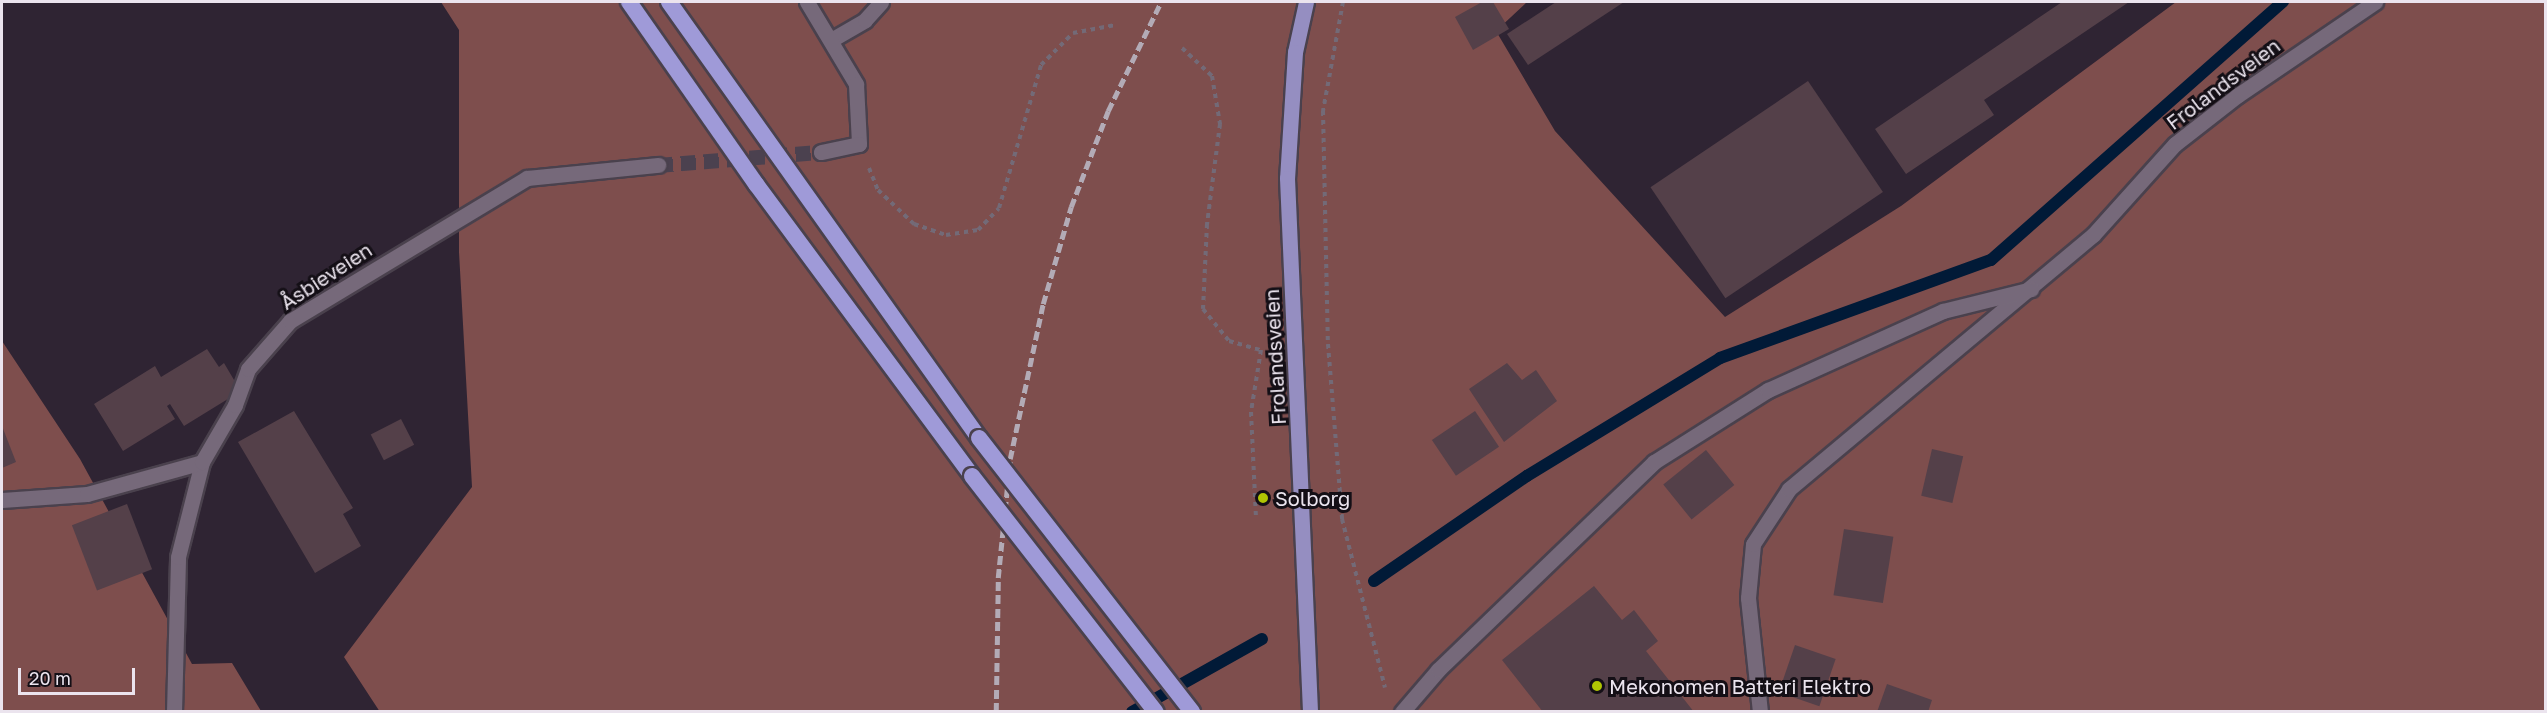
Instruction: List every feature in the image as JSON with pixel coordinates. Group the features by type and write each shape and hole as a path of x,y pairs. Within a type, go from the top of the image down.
{"highway":[{"path":"629,2 756,184 972,476 1156,711"},
{"path":"669,2 980,438 1192,711"}],"main road":[{"name":"Frolandsveien","path":"1306,2 1295,52 1287,178 1310,711"}],"street":[{"path":"807,2 856,84 859,144 821,152"},
{"path":"831,40 865,20 881,2"},
{"name":"Frolandsveien","path":"1760,711 1748,598 1754,544 1789,489 1951,350 2031,289 2116,212 2175,144 2238,96 2376,2"},
{"name":"Åsbieveien","path":"174,711 178,557 202,462 235,405 248,369 290,321 526,178 658,165"},
{"path":"1402,711 1438,670 1654,462 1768,390 1943,311 2031,289"},
{"path":"2,500 87,494 202,462"}],"path":[{"path":"1343,2 1323,111 1328,344 1342,519 1388,700"},
{"path":"859,144 878,190 914,224 946,235 978,230 999,208 1041,65 1073,33 1115,25"},
{"path":"1182,48 1212,76 1220,123 1207,224 1203,309 1229,341 1261,350 1251,412 1256,517"}],"shaded area":[{"path":"441,2 1527,2 1496,31 1555,131 1725,317 1901,206 2176,2 2545,2 2545,711 380,712 344,657 472,487 459,252 459,30"},
{"path":"2,341 80,459 192,664 232,663 261,711 2,711"}],"building":[{"path":"1482,2 1493,2 1509,29 1473,50 1455,17"},
{"path":"1556,2 1624,2 1528,65 1507,34"},
{"path":"2062,2 2129,2 1984,100 1994,115 1906,174 1875,129"},
{"path":"1808,81 1883,192 1725,298 1650,187"},
{"path":"207,349 219,367 224,363 237,385 232,388 236,394 184,426 170,404 167,406 175,419 123,451 94,404 155,366 161,377"},
{"path":"1507,363 1522,380 1536,370 1557,401 1504,442 1469,389"},
{"path":"294,411 353,508 343,514 361,546 315,573 238,442"},
{"path":"1475,411 1499,447 1456,476 1432,440"},
{"path":"401,419 414,445 384,460 371,434"},
{"path":"2,426 16,462 2,468"},
{"path":"1932,449 1963,456 1952,503 1921,496"},
{"path":"1706,450 1734,485 1692,520 1663,485"},
{"path":"127,504 152,569 97,590 72,525"},
{"path":"1844,529 1893,537 1883,603 1834,595"},
{"path":"1594,586 1622,620 1634,610 1658,641 1646,651 1694,712 1543,712 1502,660"},
{"path":"1795,645 1836,659 1819,706 1779,692"},
{"path":"1887,684 1932,700 1928,712 1877,712"}],"waterway":[{"path":"1374,581 1527,476 1720,358 1991,260 2283,2"},
{"path":"1132,712 1262,639"}],"tunnel":[{"path":"658,165 821,152"}],"railway":[{"path":"996,712 998,578 1010,459 1043,304 1071,207 1108,111 1161,2"}],"place":[{"name":"Solborg","path":"1263,498"},
{"name":"Mekonomen Batteri Elektro","path":"1597,686"}]}
